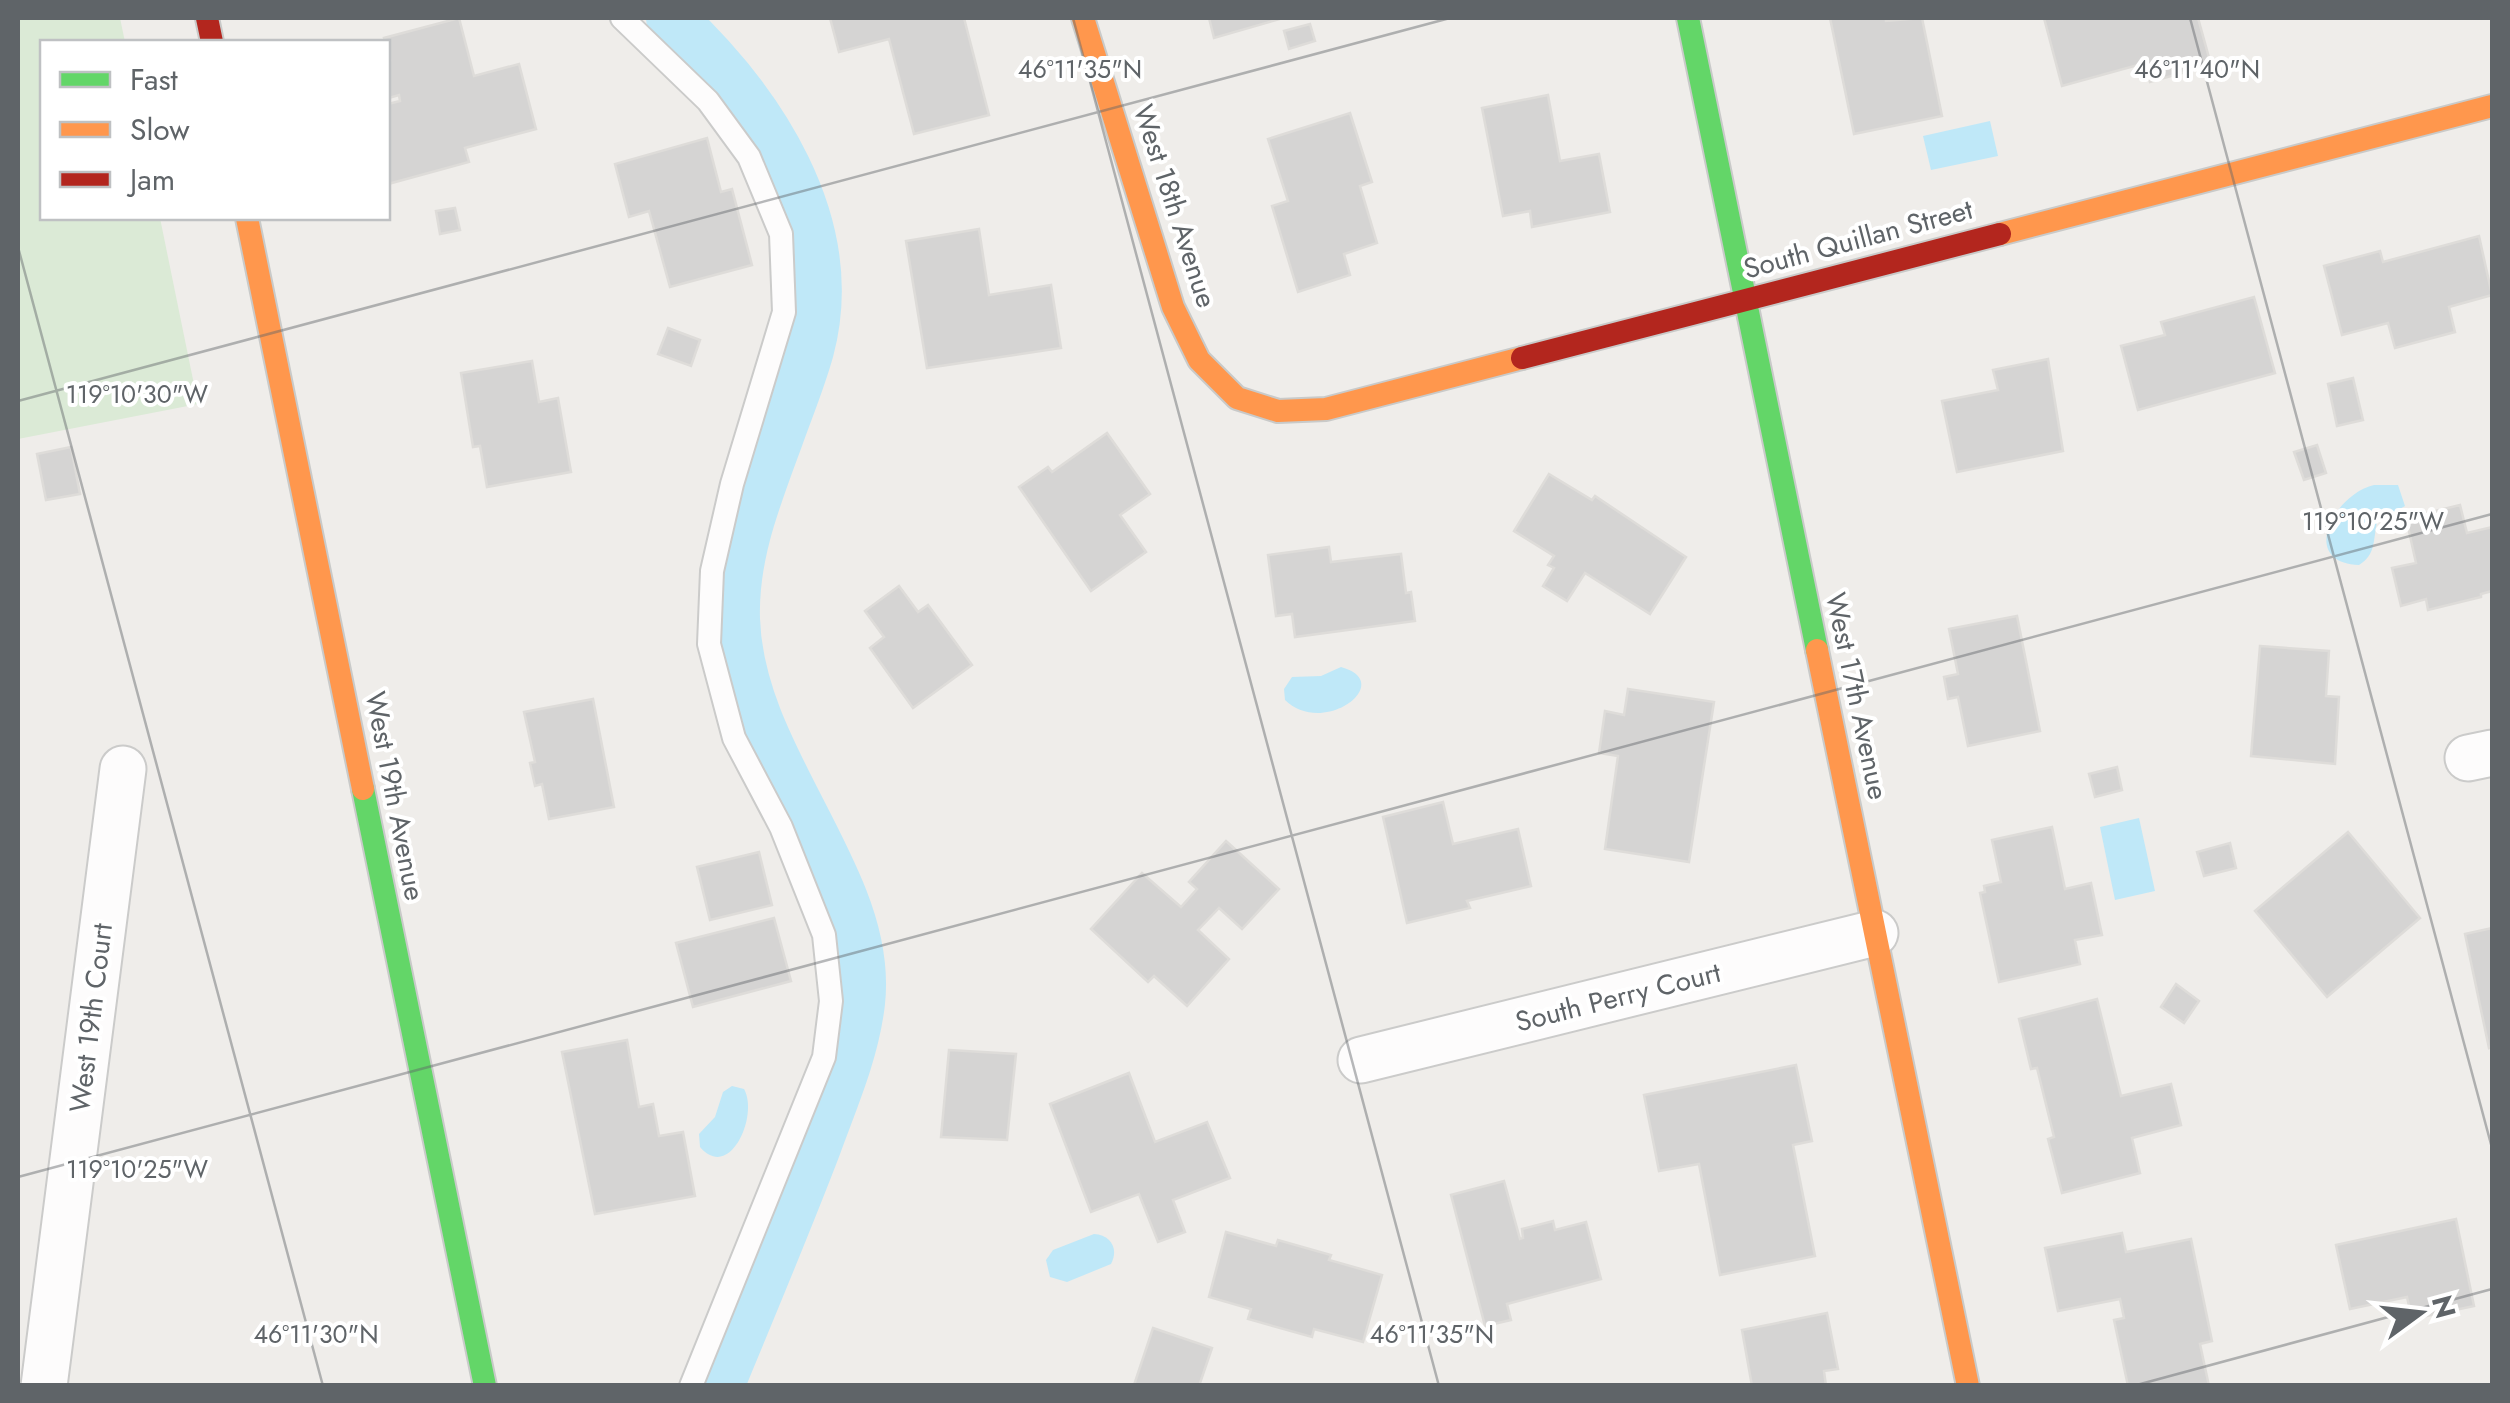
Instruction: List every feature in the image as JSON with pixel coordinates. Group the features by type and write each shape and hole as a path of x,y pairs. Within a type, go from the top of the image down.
{"street":[{"name":"West 18th Avenue","path":"1083,18 1173,306 1198,360 1237,398"},
{"name":"West 17th Avenue","path":"1688,18 1968,1386"},
{"name":"South Quillan Street","path":"1237,398 1278,411 1326,408 2492,106"},
{"name":"West 19th Avenue","path":"247,220 484,1386"},
{"name":"West 19th Court","path":"44,1386 123,770"},
{"name":"South Perry Court","path":"1361,1060 1875,933"}],"lane":[{"path":"622,18 718,115 749,157 781,234 784,312 732,484 712,572 710,644 734,738 781,827 824,935 831,1001 824,1057 691,1386"}],"green space":[{"path":"18,18 120,18 125,40 40,40 40,220 160,220 198,404 18,439"}],"water":[{"path":"1990,121 1998,156 1931,170 1923,136"},
{"path":"2374,485 2398,485 2405,506 2377,522 2373,546 2364,561 2359,565 2340,561 2330,553 2326,541 2329,528 2346,501"},
{"path":"1341,667 1356,674 1361,684 1349,703 1318,713 1301,710 1285,700 1284,689 1292,677 1321,676"},
{"path":"2139,818 2155,891 2115,900 2100,827"},
{"path":"732,1086 744,1089 748,1100 745,1128 731,1151 711,1156 700,1147 699,1134 715,1117 723,1092"},
{"path":"1094,1234 1112,1244 1111,1264 1067,1282 1050,1277 1046,1260 1053,1250"}],"building":[{"path":"459,18 474,76 519,64 536,129 465,148 469,162 390,183 390,104 400,101 399,95 390,98 390,40 384,38"},
{"path":"830,18 964,18 989,115 914,134 889,39 839,52"},
{"path":"1209,18 1283,18 1214,38"},
{"path":"1830,18 1922,18 1942,116 1854,134"},
{"path":"2044,18 2198,18 2211,65 2150,82 2145,63 2062,86"},
{"path":"1310,24 1315,41 1289,49 1284,31"},
{"path":"1548,95 1560,161 1599,154 1610,212 1532,227 1530,211 1503,216 1482,108"},
{"path":"1350,113 1372,182 1360,186 1377,243 1344,254 1350,275 1298,292 1272,206 1288,201 1268,139"},
{"path":"707,138 721,192 732,189 752,265 670,287 649,211 629,217 615,164"},
{"path":"455,208 460,230 440,234 436,211"},
{"path":"979,229 989,295 1051,285 1061,348 927,368 906,241"},
{"path":"2479,236 2492,295 2449,307 2455,332 2395,348 2388,323 2342,335 2324,266 2380,251 2383,262"},
{"path":"2254,297 2275,373 2138,410 2121,346 2165,335 2161,322"},
{"path":"668,328 700,340 691,366 658,354"},
{"path":"2048,359 2063,451 1957,472 1942,401 1998,390 1993,370"},
{"path":"532,361 539,402 558,398 571,472 487,487 480,446 473,447 461,373"},
{"path":"2353,378 2363,420 2337,426 2328,384"},
{"path":"1107,433 1150,494 1120,515 1146,552 1091,591 1019,487 1048,467 1052,472"},
{"path":"2317,445 2326,473 2304,480 2294,452"},
{"path":"71,447 80,494 46,500 37,454"},
{"path":"1549,474 1592,500 1595,496 1686,557 1650,614 1585,573 1567,601 1543,586 1554,568 1548,565 1554,556 1514,531"},
{"path":"2460,505 2467,533 2492,527 2492,591 2428,610 2426,599 2401,606 2392,568 2416,563 2406,518"},
{"path":"1329,547 1331,562 1401,554 1406,593 1411,592 1415,621 1295,637 1292,614 1276,616 1268,555"},
{"path":"899,586 918,612 928,605 972,665 913,708 870,648 884,637 865,611"},
{"path":"2017,616 2040,731 1968,746 1958,697 1948,699 1944,677 1958,674 1949,629"},
{"path":"2260,646 2329,651 2326,696 2339,697 2335,764 2251,756"},
{"path":"1628,689 1714,702 1689,862 1605,849 1618,756 1599,753 1605,711 1624,715"},
{"path":"593,699 614,807 549,819 542,784 535,786 530,763 535,762 524,712"},
{"path":"2117,767 2122,790 2095,797 2089,774"},
{"path":"1443,802 1453,844 1518,829 1531,886 1467,901 1470,908 1407,923 1383,817"},
{"path":"2052,827 2065,889 2091,883 2102,935 2075,940 2080,964 1999,982 1980,893 1985,892 1984,886 2001,882 1992,840"},
{"path":"2348,832 2420,918 2327,997 2255,911"},
{"path":"1226,841 1279,889 1242,929 1219,908 1198,930 1229,959 1187,1006 1154,976 1148,982 1091,929 1142,873 1181,907 1197,889 1189,882"},
{"path":"2230,843 2236,868 2204,876 2197,852"},
{"path":"759,852 772,905 710,920 697,867"},
{"path":"774,918 791,981 693,1007 676,943"},
{"path":"2492,928 2492,1047 2489,1048 2465,934"},
{"path":"2176,984 2199,1001 2184,1023 2161,1007"},
{"path":"2097,999 2121,1096 2171,1084 2181,1125 2132,1138 2140,1173 2062,1193 2048,1139 2054,1137 2037,1068 2031,1069 2019,1019"},
{"path":"627,1040 639,1107 653,1104 659,1136 683,1132 695,1196 595,1214 562,1052"},
{"path":"949,1050 1016,1054 1007,1140 941,1137"},
{"path":"1796,1065 1812,1141 1793,1145 1815,1256 1720,1275 1699,1164 1659,1171 1644,1095"},
{"path":"1129,1073 1155,1142 1207,1122 1230,1178 1173,1200 1185,1232 1158,1242 1139,1194 1091,1212 1050,1104"},
{"path":"1504,1181 1520,1239 1522,1229 1553,1221 1555,1230 1586,1222 1601,1279 1507,1304 1511,1320 1485,1326 1451,1195"},
{"path":"2456,1219 2474,1306 2412,1319 2407,1297 2350,1309 2336,1245"},
{"path":"1226,1232 1276,1246 1278,1240 1382,1275 1363,1342 1314,1329 1312,1337 1248,1319 1251,1309 1209,1297"},
{"path":"2122,1233 2126,1252 2191,1239 2212,1341 2200,1344 2209,1386 2128,1386 2114,1320 2124,1318 2120,1299 2058,1311 2045,1248"},
{"path":"1827,1313 1838,1369 1824,1371 1826,1386 1752,1386 1742,1330"},
{"path":"1153,1328 1212,1348 1199,1386 1134,1385"}],"waterway":[{"path":"671,18 704,51 762,126 786,167 803,211 814,256 816,303 809,350 748,526 738,571 735,619 748,692 761,728 843,899 855,937 861,977 857,1022 842,1076 719,1386"}],"traffic: fast":[{"path":"1688,18 1817,650"},
{"path":"363,789 485,1386"}],"traffic: slow":[{"path":"1083,18 1173,307 1199,360 1237,398 1278,411 1326,409 1522,358"},
{"path":"2000,234 2492,106"},
{"path":"247,220 363,789"},
{"path":"1817,650 1968,1386"}],"traffic: jam":[{"path":"207,18 212,40"},
{"path":"1522,358 2000,234"}]}
